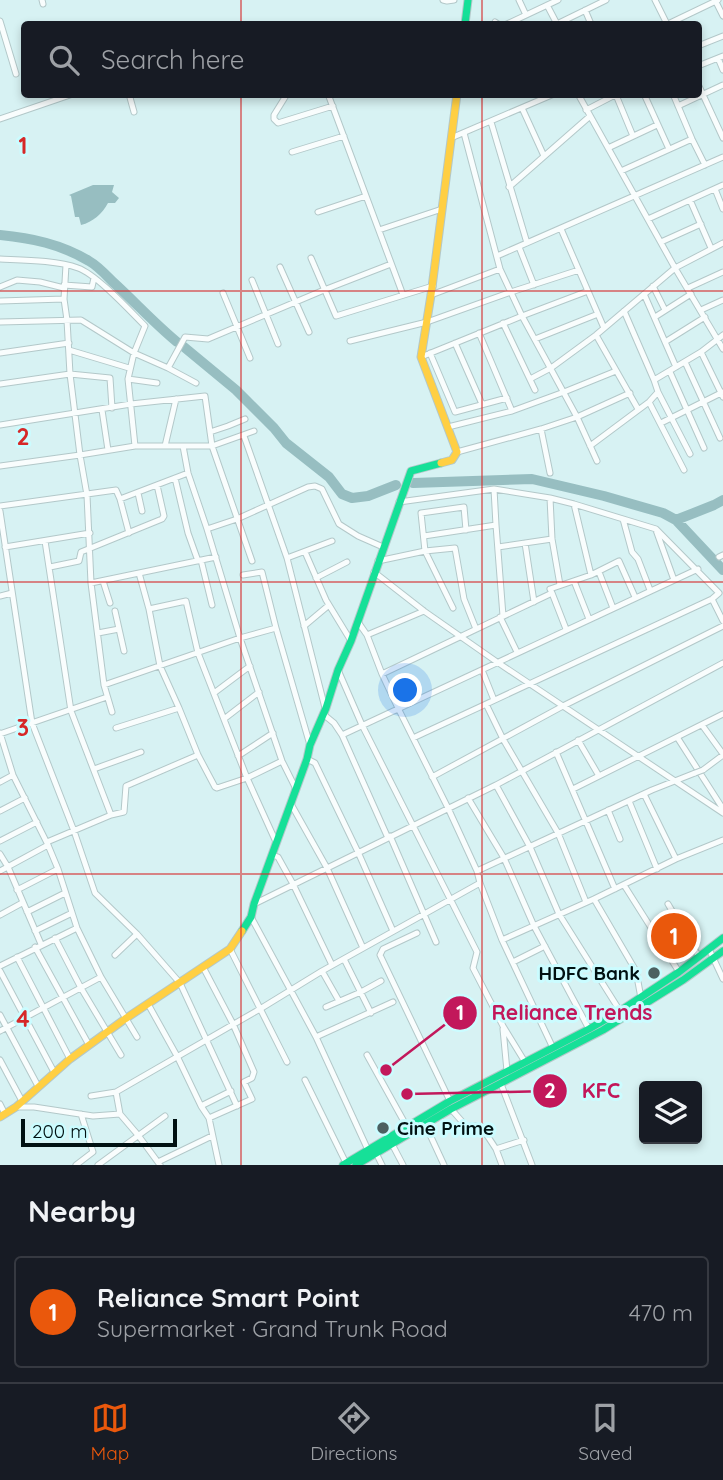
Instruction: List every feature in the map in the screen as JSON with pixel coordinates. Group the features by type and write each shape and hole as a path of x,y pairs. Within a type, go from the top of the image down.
{"main road":[{"path":"465,21 468,0"},
{"path":"3,1115 89,1045 230,949 251,917 310,745 351,641 411,471 452,460 457,452 421,357 433,286 456,98"},
{"path":"345,1164 392,1144 507,1072 620,1011 679,972 723,938"},
{"path":"356,1165 407,1127 501,1084 603,1030 723,951"}],"street":[{"path":"443,0 454,0"},
{"path":"519,0 526,15"},
{"path":"513,21 558,0"},
{"path":"563,21 606,0"},
{"path":"655,0 666,21"},
{"path":"673,21 716,0 723,16"},
{"path":"547,5 555,21"},
{"path":"585,10 590,21"},
{"path":"0,21 16,74"},
{"path":"702,44 723,36"},
{"path":"702,64 721,57 723,70"},
{"path":"723,85 703,94 721,128 723,138"},
{"path":"0,119 52,98"},
{"path":"130,98 134,112"},
{"path":"285,98 274,115 275,121 281,124 333,106"},
{"path":"330,98 403,295"},
{"path":"451,138 545,98"},
{"path":"580,98 675,268 705,317 721,337 723,349"},
{"path":"586,110 610,98"},
{"path":"617,98 633,136"},
{"path":"646,98 668,149"},
{"path":"675,98 705,165"},
{"path":"678,106 695,98"},
{"path":"522,108 544,156"},
{"path":"509,187 589,117"},
{"path":"491,122 527,243"},
{"path":"608,148 657,125"},
{"path":"464,133 500,269 597,461"},
{"path":"292,152 344,136"},
{"path":"621,171 692,139"},
{"path":"497,257 723,157"},
{"path":"648,219 723,186"},
{"path":"715,189 723,209"},
{"path":"318,212 366,196"},
{"path":"690,200 711,248"},
{"path":"379,230 442,209"},
{"path":"661,242 701,225"},
{"path":"561,229 604,328"},
{"path":"530,379 551,368 596,335 675,268 723,243"},
{"path":"519,247 534,285"},
{"path":"311,258 336,316 433,286"},
{"path":"0,259 80,268 145,326 134,353 128,379 135,446"},
{"path":"168,368 185,337 208,339 391,264"},
{"path":"66,265 64,299 70,374 87,495 91,583 104,685 112,712"},
{"path":"280,267 309,332"},
{"path":"431,295 500,269"},
{"path":"350,341 427,322 579,270"},
{"path":"654,317 690,291 723,272"},
{"path":"0,287 17,280 92,287 94,278"},
{"path":"252,280 278,344"},
{"path":"40,282 40,299"},
{"path":"653,286 666,310"},
{"path":"421,357 588,291"},
{"path":"223,293 250,358"},
{"path":"644,294 676,368"},
{"path":"0,301 64,299"},
{"path":"701,310 723,300"},
{"path":"624,311 658,392 690,454"},
{"path":"535,339 598,314"},
{"path":"665,341 705,317"},
{"path":"0,322 81,320 134,353 196,383"},
{"path":"503,323 535,390"},
{"path":"479,333 512,411"},
{"path":"596,335 638,409"},
{"path":"654,380 721,337"},
{"path":"0,353 69,343"},
{"path":"455,343 482,404"},
{"path":"69,350 130,368"},
{"path":"662,424 722,394 701,352"},
{"path":"430,353 455,412 508,398"},
{"path":"685,362 720,438"},
{"path":"448,427 512,411 616,371"},
{"path":"670,372 704,448"},
{"path":"0,384 70,374 110,378 112,408"},
{"path":"128,379 157,383"},
{"path":"590,446 649,402 658,392"},
{"path":"457,452 577,417 630,393"},
{"path":"0,425 131,404 205,396 212,446 251,561"},
{"path":"165,446 176,399"},
{"path":"649,402 684,470"},
{"path":"102,410 108,450"},
{"path":"210,432 245,419"},
{"path":"541,429 550,473"},
{"path":"0,466 135,446 212,446 254,431"},
{"path":"244,436 287,558 324,711 341,735 436,942"},
{"path":"183,446 188,473 240,638 282,761 296,789"},
{"path":"120,499 188,473"},
{"path":"175,478 188,533 212,606"},
{"path":"50,567 79,561 81,552 162,519 164,516 157,485"},
{"path":"207,529 319,486 339,524 383,547"},
{"path":"494,489 502,617 517,652"},
{"path":"399,502 494,489 574,504 656,529 719,593 712,599 413,738"},
{"path":"129,533 116,490 0,509 32,723 95,893 137,934 180,983 237,1107"},
{"path":"138,493 142,510"},
{"path":"550,498 552,539 560,585"},
{"path":"574,504 591,575"},
{"path":"453,608 425,551 421,513 464,507 466,530"},
{"path":"623,519 632,552 638,559 650,590"},
{"path":"424,536 496,525"},
{"path":"656,529 674,580"},
{"path":"5,547 90,533"},
{"path":"498,547 552,539"},
{"path":"45,541 71,711 111,816"},
{"path":"287,558 332,541"},
{"path":"525,543 534,602"},
{"path":"378,561 425,551 456,548 464,599 477,629"},
{"path":"305,552 329,605 351,641"},
{"path":"91,583 216,557"},
{"path":"566,629 550,589 591,575 619,561 635,597"},
{"path":"316,578 346,562"},
{"path":"341,735 698,569"},
{"path":"243,575 262,572 310,745"},
{"path":"374,572 528,684 723,811"},
{"path":"598,572 612,608"},
{"path":"139,573 160,666 198,755 215,787 247,778 282,761"},
{"path":"103,581 110,603"},
{"path":"574,581 589,619"},
{"path":"0,596 12,593"},
{"path":"382,674 552,593"},
{"path":"432,777 723,623 712,599"},
{"path":"149,609 186,601 198,653 247,778 276,842"},
{"path":"304,626 329,605"},
{"path":"115,611 124,651"},
{"path":"367,635 425,611"},
{"path":"358,621 367,635 382,674 477,871 502,940 553,1048"},
{"path":"104,685 276,628"},
{"path":"98,633 119,629"},
{"path":"254,904 496,785 723,663"},
{"path":"214,694 250,666"},
{"path":"338,670 362,725 477,952 473,968 525,1062"},
{"path":"482,670 495,700"},
{"path":"224,719 259,692"},
{"path":"107,697 0,734 2,751 58,869 76,928 101,977 137,1037"},
{"path":"486,704 503,739 558,833 586,902"},
{"path":"116,728 179,708"},
{"path":"573,789 723,715"},
{"path":"477,871 703,769 723,755 702,725"},
{"path":"238,756 273,733"},
{"path":"677,737 723,811"},
{"path":"578,740 598,776"},
{"path":"94,769 141,752"},
{"path":"556,752 615,889"},
{"path":"0,871 74,831 124,812 126,786 198,755"},
{"path":"307,759 314,763 393,931"},
{"path":"0,782 13,775"},
{"path":"496,785 530,847 559,914 620,1011"},
{"path":"643,794 676,859"},
{"path":"0,811 25,798"},
{"path":"468,798 504,858 534,926 589,1029"},
{"path":"629,801 657,869"},
{"path":"290,804 327,868 363,948"},
{"path":"608,810 620,839"},
{"path":"0,841 37,822"},
{"path":"502,940 723,840"},
{"path":"0,854 35,931 38,946 89,1045"},
{"path":"272,855 278,857 293,884 332,965"},
{"path":"17,890 58,869"},
{"path":"91,1096 116,1092 344,958 480,883"},
{"path":"624,885 679,972"},
{"path":"27,912 65,893"},
{"path":"594,899 636,971 641,998"},
{"path":"0,915 22,903"},
{"path":"668,904 699,957"},
{"path":"35,931 72,914"},
{"path":"251,917 316,1037 372,1152 382,1165"},
{"path":"54,1072 0,969 17,957 76,928"},
{"path":"417,933 383,949 380,955 451,1105 466,1126 481,1126 496,1149 502,1165"},
{"path":"115,955 137,934"},
{"path":"55,938 121,1055"},
{"path":"513,962 545,946"},
{"path":"230,949 287,1062"},
{"path":"709,949 723,979"},
{"path":"17,957 70,1059"},
{"path":"344,958 371,1013"},
{"path":"203,967 233,1024 254,1075 244,1082 252,1099 209,1118"},
{"path":"322,971 339,1001"},
{"path":"3,1029 101,977"},
{"path":"326,1007 381,981"},
{"path":"316,1037 393,1002"},
{"path":"148,1004 209,1118 219,1165"},
{"path":"0,1015 3,1029 38,1086"},
{"path":"503,1026 507,1072"},
{"path":"368,1055 407,1127"},
{"path":"0,1060 19,1104 93,1116 120,1114"},
{"path":"305,1080 345,1164"},
{"path":"501,1084 532,1165"},
{"path":"201,1106 231,1091"},
{"path":"116,1092 120,1114 159,1163 212,1136"},
{"path":"0,1104 3,1115"},
{"path":"76,1165 93,1152 81,1114"},
{"path":"98,1165 165,1116"},
{"path":"425,1124 444,1165"},
{"path":"496,1149 524,1140"},
{"path":"392,1144 403,1165"}],"water":[{"path":"93,185 114,185 112,192 119,198 115,203 108,203 93,220 81,225 79,217 75,217 69,195"}],"waterway":[{"path":"0,235 46,243 89,261 177,342"},
{"path":"184,347 236,390 286,443 329,477 342,494 352,498 368,496 396,485"},
{"path":"413,483 532,479 604,496 663,513 676,520 723,570"},
{"path":"676,520 723,500"}],"traffic: fast":[{"path":"465,21 468,0"},
{"path":"242,931 251,917 310,745 351,641 411,471 441,463"},
{"path":"343,1165 450,1101 620,1011 679,972 723,938"},
{"path":"356,1165 451,1109 603,1030 683,980 723,951"}],"traffic: slow":[{"path":"441,463 452,460 457,452 421,357 456,98"},
{"path":"0,1117 16,1107 70,1059 230,949 242,931"}],"place":[{"name":"Reliance Smart Point","path":"674,936"},
{"name":"HDFC Bank","path":"654,973"},
{"name":"Reliance Trends","path":"386,1070"},
{"name":"KFC","path":"407,1094"},
{"name":"Cine Prime","path":"383,1128"}]}
